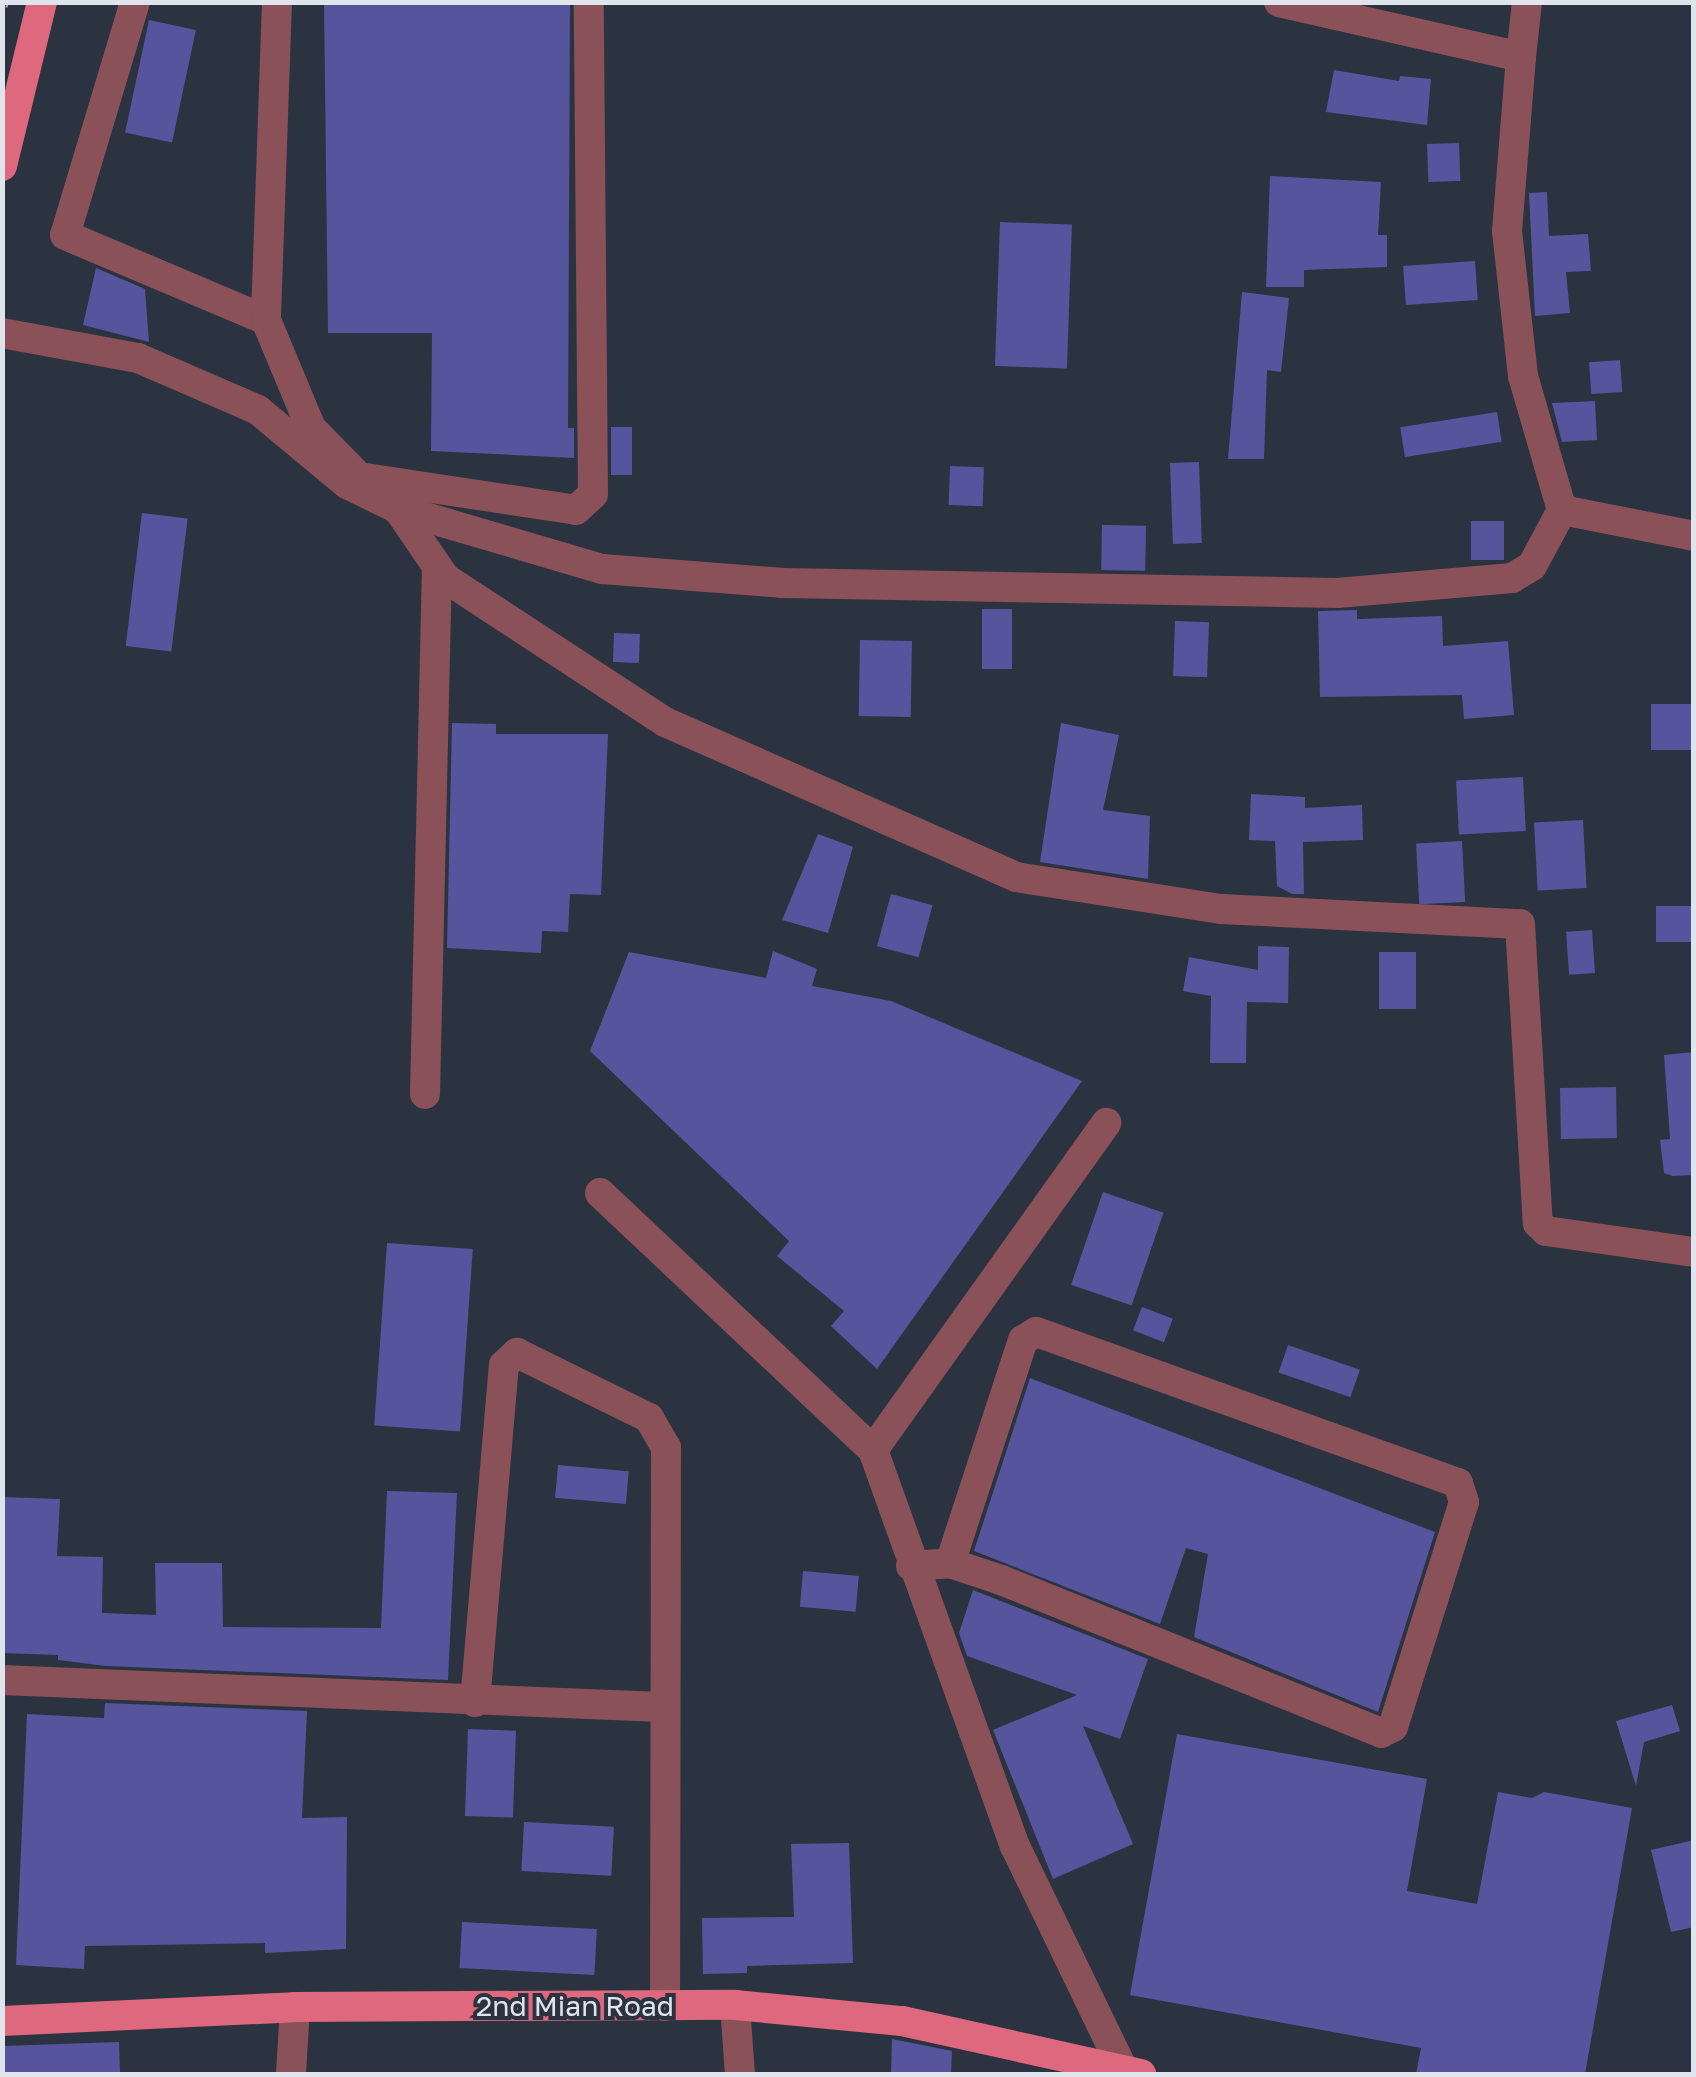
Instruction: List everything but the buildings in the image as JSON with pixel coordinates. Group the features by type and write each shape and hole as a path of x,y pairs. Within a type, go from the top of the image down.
{"main road":[{"path":"2,166 42,2"},
{"name":"2nd Mian Road","path":"2,2020 295,2007 736,2005 902,2021 1130,2072"}],"street":[{"path":"135,2 65,235 266,320"},
{"path":"276,2 266,320 311,428 358,477 583,506 593,494 589,2"},
{"path":"1279,2 1521,56"},
{"path":"2,334 138,358 258,410 347,484 398,509 602,569 783,584 1338,593 1512,578 1532,566 1562,510 1523,376 1506,230 1526,2"},
{"path":"398,509 445,578 666,722 1016,877 1222,909 1520,924 1538,1223 1546,1231 1694,1252"},
{"path":"1562,510 1694,536"},
{"path":"426,1094 437,566"},
{"path":"872,1450 1106,1123"},
{"path":"600,1192 872,1450 1015,1846 1130,2072"},
{"path":"911,1566 950,1563 1380,1733 1393,1727 1464,1502 1458,1484 1036,1332 1023,1340 950,1563"},
{"path":"475,1702 504,1365 517,1353 649,1418 666,1447 661,1707 665,2006"},
{"path":"2,1680 151,1682 475,1702 661,1707"},
{"path":"736,2005 740,2074"},
{"path":"291,2074 295,2007"}],"railway":[{"path":"2,6 3,2"}]}
